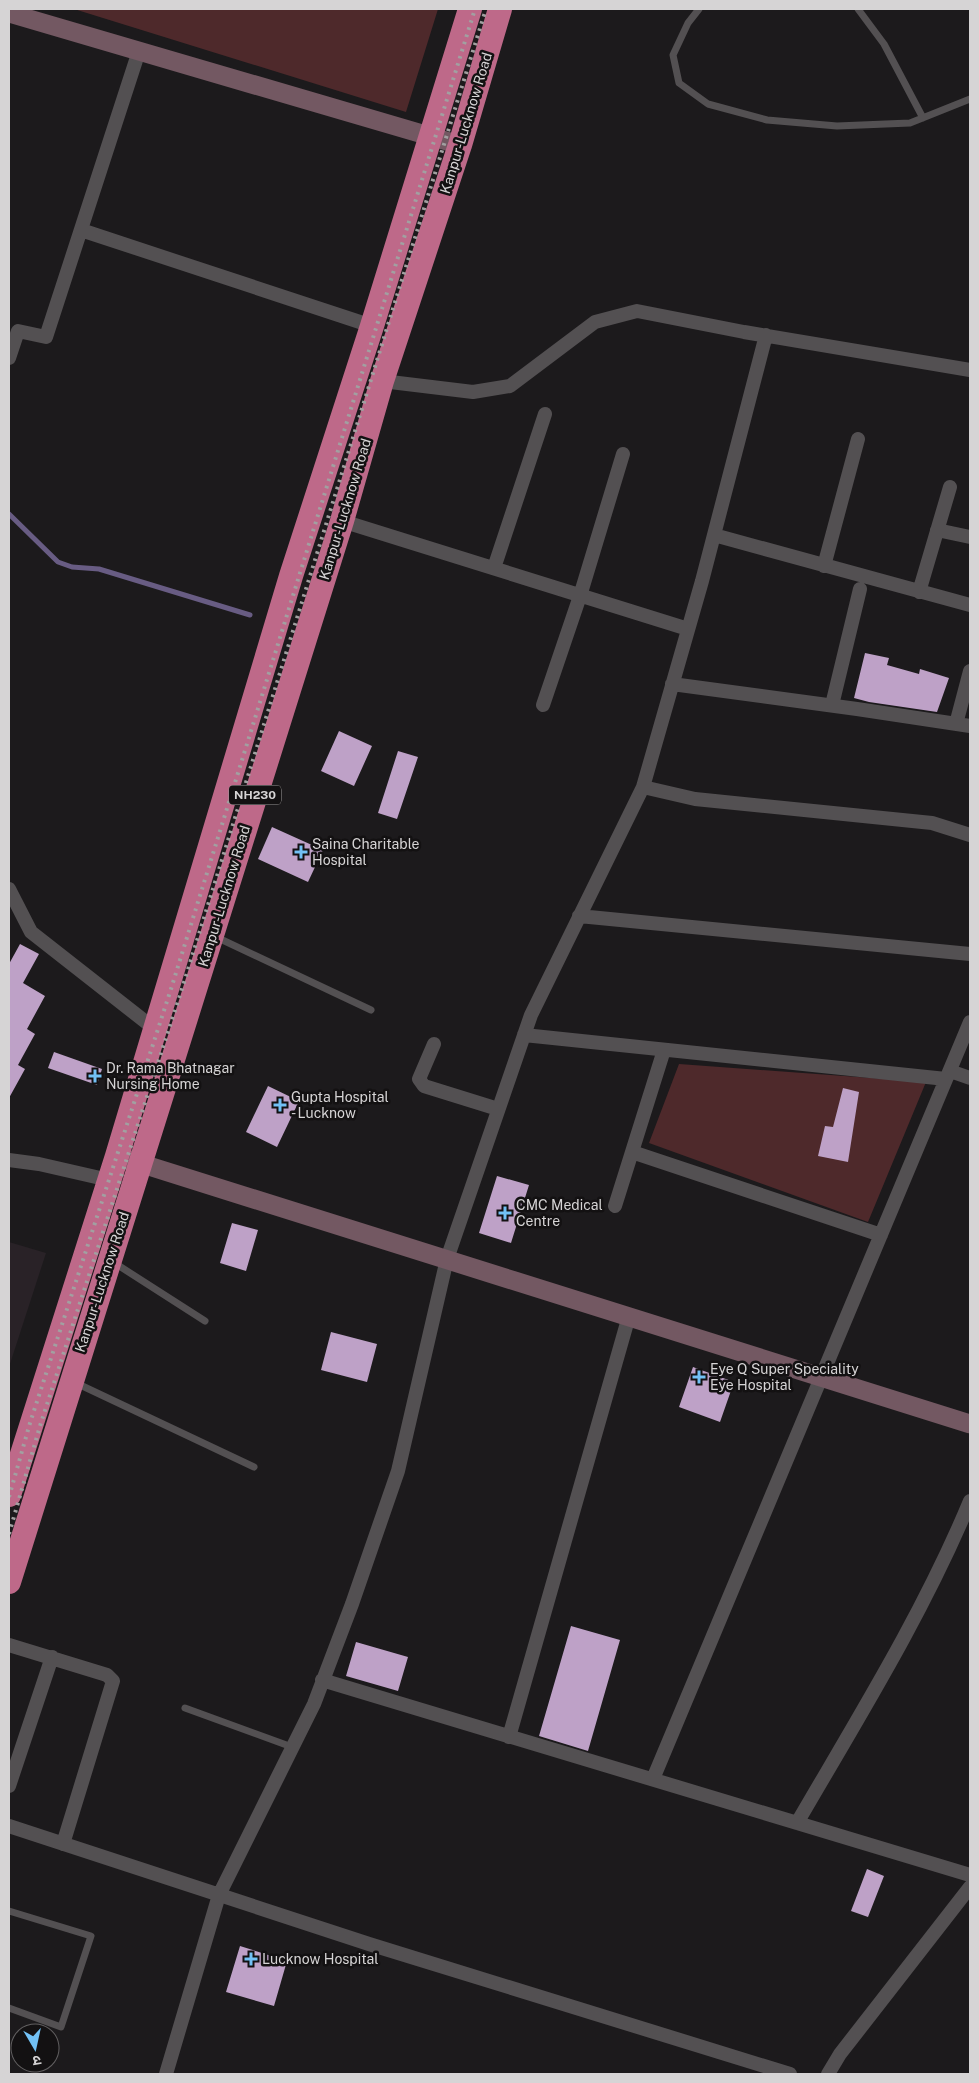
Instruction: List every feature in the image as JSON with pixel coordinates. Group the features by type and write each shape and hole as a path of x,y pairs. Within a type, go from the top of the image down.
{"highway":[{"name":"Kanpur-Lucknow Road","path":"9,1495 156,1030 291,576 372,326 470,9"},
{"name":"Kanpur-Lucknow Road","path":"9,1582 342,521 382,381 460,145 500,9"}],"street":[{"path":"9,13 460,145"},
{"path":"9,358 18,331 46,338 139,51"},
{"path":"81,230 372,326"},
{"path":"382,381 473,392 510,386 595,322 637,311 766,336 970,370"},
{"path":"166,2074 219,1894 314,1704 352,1604 398,1470 447,1259 531,1015 643,787 714,535 766,336"},
{"path":"494,568 544,414"},
{"path":"824,566 858,439"},
{"path":"543,705 580,596 623,454"},
{"path":"919,592 950,487"},
{"path":"342,521 688,628"},
{"path":"938,530 970,537"},
{"path":"714,535 970,606"},
{"path":"832,705 860,589"},
{"path":"956,724 970,671"},
{"path":"672,684 832,705 970,726"},
{"path":"643,787 695,799 932,823 970,836"},
{"path":"9,889 31,932 156,1030"},
{"path":"579,916 970,954"},
{"path":"653,1779 970,1022"},
{"path":"524,1035 970,1078"},
{"path":"434,1044 419,1079 424,1086 498,1109"},
{"path":"615,1206 664,1050"},
{"path":"632,1152 881,1235"},
{"path":"117,1156 970,1424"},
{"path":"9,1160 39,1164 109,1180"},
{"path":"510,1736 629,1316"},
{"path":"797,1823 892,1660 952,1545 970,1501"},
{"path":"9,1645 107,1675 113,1681 63,1844"},
{"path":"9,1786 52,1657"},
{"path":"322,1680 970,1875"},
{"path":"9,1826 378,1946 790,2074"},
{"path":"828,2074 840,2054 970,1887"}],"lane":[{"path":"699,9 688,23 673,55 679,83 708,104 767,120 837,126 910,123 970,99"},
{"path":"858,9 884,44 923,118"},
{"path":"212,935 371,1010"},
{"path":"109,1259 205,1321"},
{"path":"71,1381 254,1467"},
{"path":"185,1708 292,1748"},
{"path":"9,1911 91,1936 61,2027 9,2008"}],"shaded area":[{"path":"74,9 438,9 406,112"},
{"path":"679,1064 926,1082 868,1222 649,1143"},
{"path":"9,1242 46,1253 9,1367"}],"building":[{"path":"865,653 889,658 887,665 919,674 920,669 949,678 937,712 854,698"},
{"path":"339,731 372,746 354,786 321,771"},
{"path":"398,751 418,757 397,819 378,813"},
{"path":"272,827 323,850 308,882 258,859"},
{"path":"20,944 39,954 23,983 45,996 27,1029 35,1034 18,1065 25,1069 9,1098 9,964"},
{"path":"54,1052 102,1069 97,1085 48,1068"},
{"path":"268,1086 299,1101 277,1147 246,1132"},
{"path":"843,1088 859,1092 848,1162 818,1156 825,1126 833,1127"},
{"path":"497,1176 529,1185 511,1243 479,1233"},
{"path":"232,1223 258,1230 246,1271 220,1263"},
{"path":"331,1332 377,1344 367,1382 321,1370"},
{"path":"693,1367 734,1382 720,1422 679,1407"},
{"path":"571,1626 620,1640 588,1751 539,1736"},
{"path":"356,1642 408,1657 398,1691 346,1676"},
{"path":"867,1869 884,1876 868,1917 851,1911"},
{"path":"240,1946 287,1961 274,2006 226,1992"}],"waterway":[{"path":"9,514 58,562 72,567 99,569 250,615"}],"railway":[{"path":"9,1497 30,1423 171,989 475,9"},
{"path":"9,1534 40,1426 181,992 486,9"}],"place":[{"name":"Saina Charitable Hospital","path":"301,852"},
{"name":"Dr. Rama Bhatnagar Nursing Home","path":"95,1076"},
{"name":"Gupta Hospital - Lucknow","path":"280,1105"},
{"name":"CMC Medical Centre","path":"505,1213"},
{"name":"Eye Q Super Speciality Eye Hospital","path":"699,1377"},
{"name":"Lucknow Hospital","path":"251,1959"}]}
